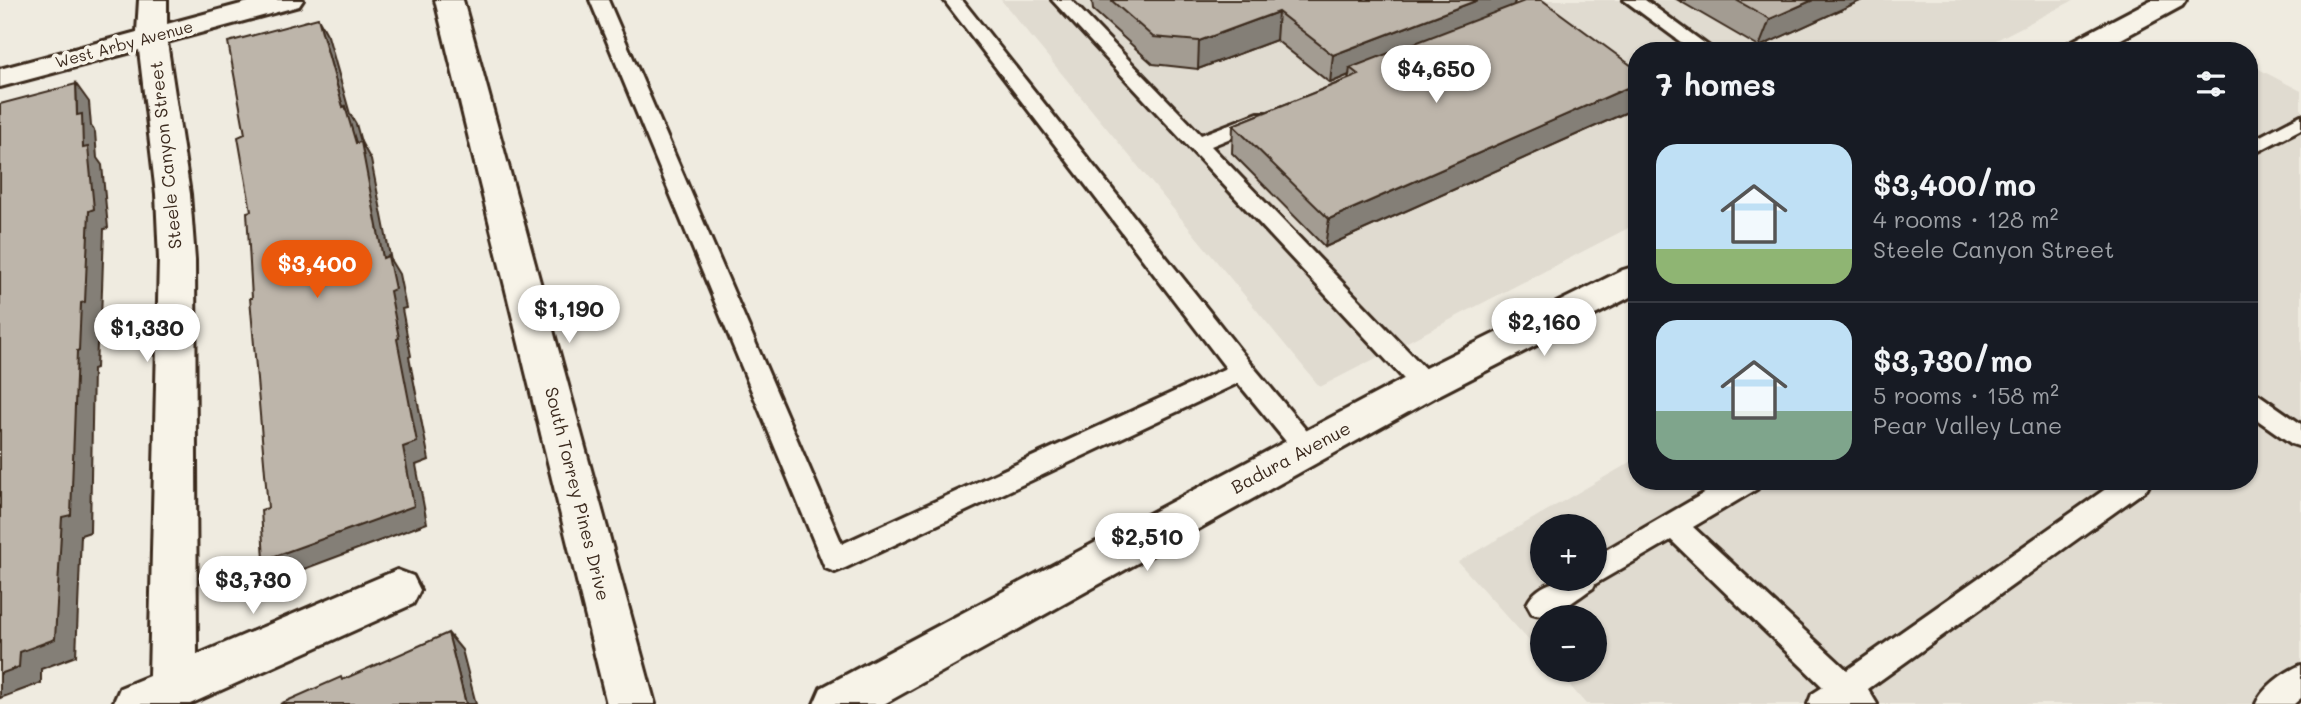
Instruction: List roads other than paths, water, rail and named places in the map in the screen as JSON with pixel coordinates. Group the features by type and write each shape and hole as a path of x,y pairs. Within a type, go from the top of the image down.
{"street":[{"name":"West Arby Avenue","path":"0,78 152,18 289,0"},
{"name":"South Torrey Pines Drive","path":"449,0 631,704"},
{"path":"2094,42 2172,0"},
{"name":"Steele Canyon Street","path":"152,18 173,194 177,260 155,696"},
{"name":"Badura Avenue","path":"838,704 1425,386 1628,283"},
{"path":"155,696 397,590"}],"lane":[{"path":"599,0 835,560 1242,371"},
{"path":"953,0 1242,371 1307,449"},
{"path":"1062,0 1425,386"},
{"path":"1633,0 1693,42"},
{"path":"1197,144 1288,108"},
{"path":"2258,145 2301,121"},
{"path":"2258,407 2301,437"},
{"path":"1607,564 1733,490"},
{"path":"1673,525 1843,699 2126,490"},
{"path":"1542,604 1563,591"},
{"path":"2271,704 2301,679"}]}
